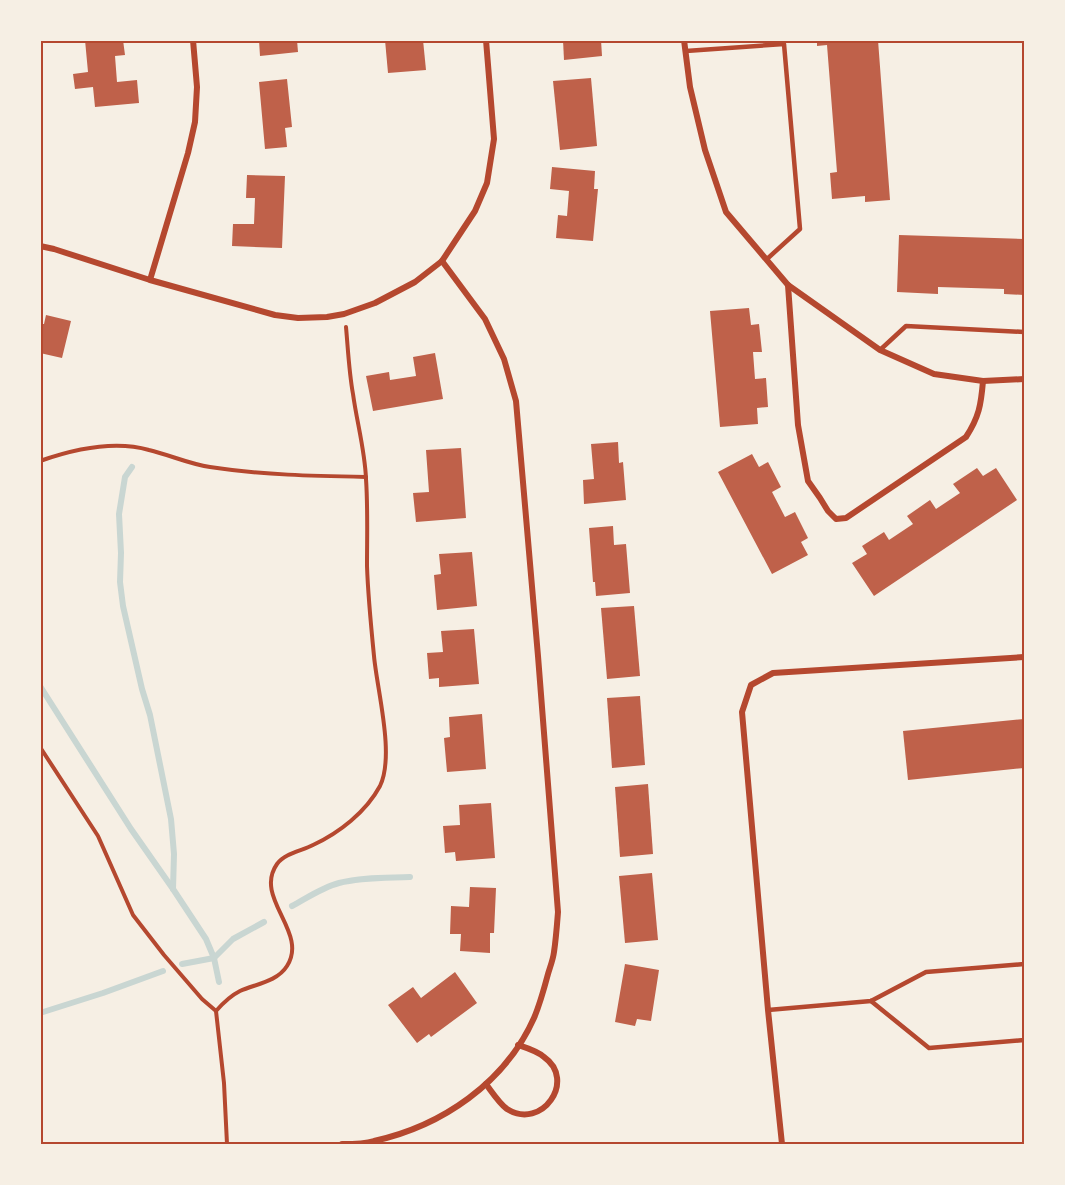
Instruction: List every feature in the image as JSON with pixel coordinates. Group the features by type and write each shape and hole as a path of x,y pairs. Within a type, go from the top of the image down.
{"street":[{"path":"150,280 195,122 197,87 194,40"},
{"path":"40,246 275,315 298,318 344,314 375,303 415,282 442,261 475,211 487,183 494,139 486,40"},
{"path":"684,40 690,87 705,150 726,212 788,285 880,350 934,374 983,381 1024,380"},
{"path":"342,1144 373,1142 426,1125 459,1106 486,1084 518,1045 533,1019 554,953 558,912 516,402 504,359 484,319 442,261"},
{"path":"788,285 798,425 808,481 836,519 846,518 966,437 976,422 983,381"},
{"path":"782,1144 742,712 751,685 773,674 1024,657"},
{"path":"486,1084 506,1108 516,1113 529,1114 541,1110 550,1102 556,1091 557,1078 553,1067 545,1057 518,1045"}],"lane":[{"path":"686,51 784,44 800,229 767,259"},
{"path":"880,350 906,326 1024,332"},
{"path":"768,1010 871,1001 926,972 1024,964"},
{"path":"871,1001 929,1048 1024,1040"}],"path":[{"path":"216,1011 226,999 280,974 288,965 292,941 273,896 273,873 278,863 285,856 313,846 357,815 380,786 384,774 386,746 374,658 368,575 366,477 352,394 344,314"},
{"path":"40,461 83,449 111,446 147,449 178,460 236,471 366,477"},
{"path":"40,747 98,836 133,915 202,999 216,1011 224,1083 227,1144"}],"building":[{"path":"85,40 123,40 125,55 115,56 117,82 137,80 139,103 95,107 93,87 75,89 73,74 88,72"},
{"path":"259,40 297,40 298,52 260,56"},
{"path":"385,40 423,40 426,70 388,73"},
{"path":"563,40 601,40 602,56 564,60"},
{"path":"817,40 878,40 890,200 865,202 865,196 832,199 830,173 837,172 827,45 817,46"},
{"path":"591,78 597,146 560,150 553,81"},
{"path":"287,79 292,127 285,128 287,147 265,149 259,82"},
{"path":"552,167 595,171 594,189 598,189 593,241 556,238 558,215 567,216 569,191 550,189"},
{"path":"247,175 285,176 282,248 232,246 233,224 254,224 255,198 246,198"},
{"path":"899,235 1024,239 1024,295 1004,294 1004,289 938,287 938,294 897,292"},
{"path":"749,308 751,325 759,324 762,352 753,352 755,379 766,378 768,407 757,408 758,424 720,427 710,311"},
{"path":"46,315 71,321 62,358 40,353 40,324 44,324"},
{"path":"435,353 443,399 373,411 366,376 389,372 390,380 416,376 413,357"},
{"path":"618,442 619,463 623,462 626,500 584,504 583,480 594,479 591,444"},
{"path":"461,448 466,518 416,522 413,493 429,492 426,450"},
{"path":"752,454 759,467 768,462 781,487 772,492 785,517 795,512 808,538 801,542 808,555 772,574 718,472"},
{"path":"977,468 983,476 996,468 1017,500 874,596 852,563 867,554 862,546 884,532 889,540 913,524 907,516 930,500 936,509 960,493 953,484"},
{"path":"613,526 614,545 626,544 630,593 596,596 589,528"},
{"path":"472,552 477,606 437,610 434,575 441,574 439,554"},
{"path":"634,606 640,676 607,679 601,608"},
{"path":"474,629 479,684 439,687 439,678 429,679 427,653 443,652 441,631"},
{"path":"640,696 645,765 612,768 607,698"},
{"path":"482,714 486,769 447,772 444,738 450,737 449,717"},
{"path":"1024,719 1024,768 908,780 903,731"},
{"path":"648,784 653,854 620,857 615,787"},
{"path":"491,803 495,858 456,861 455,852 445,853 443,826 460,825 459,805"},
{"path":"652,873 658,940 625,943 619,876"},
{"path":"470,887 496,888 494,933 490,933 490,953 460,951 461,934 450,934 451,906 469,907"},
{"path":"625,964 659,970 651,1021 637,1019 635,1026 615,1022"},
{"path":"455,972 477,1003 431,1037 429,1034 417,1043 388,1005 413,987 421,998"}],"waterway":[{"path":"132,467 125,477 119,514 120,582 123,606 150,715 171,819 174,854 173,889"},
{"path":"40,686 131,829 206,939 214,958 219,982"},
{"path":"292,906 339,883 410,877"},
{"path":"182,964 214,958 233,939 264,922"},
{"path":"40,1013 163,971"}]}
